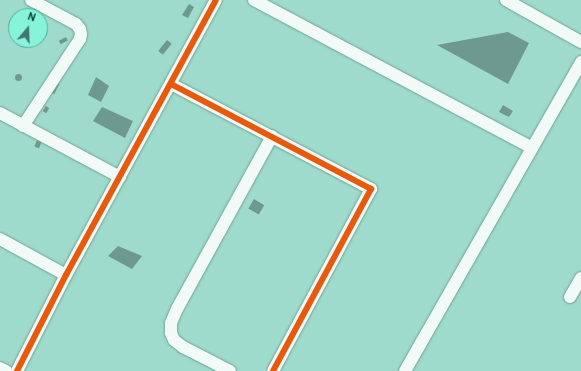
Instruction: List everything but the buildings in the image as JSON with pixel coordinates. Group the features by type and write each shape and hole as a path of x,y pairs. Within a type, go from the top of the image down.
{"street":[{"path":"23,126 80,39 80,28 76,24 31,0"},
{"path":"17,371 66,275 216,0"},
{"path":"254,0 532,148"},
{"path":"506,0 581,42"},
{"path":"405,371 581,62"},
{"path":"171,84 371,188 273,371"},
{"path":"0,113 120,177"},
{"path":"230,371 183,347 174,340 170,333 171,323 177,309 272,136"},
{"path":"0,239 66,275"},
{"path":"570,297 581,278"},
{"path":"0,368 6,371"}],"cycle path":[{"path":"17,371 66,275 216,0"},
{"path":"171,84 371,189 273,371"}]}
